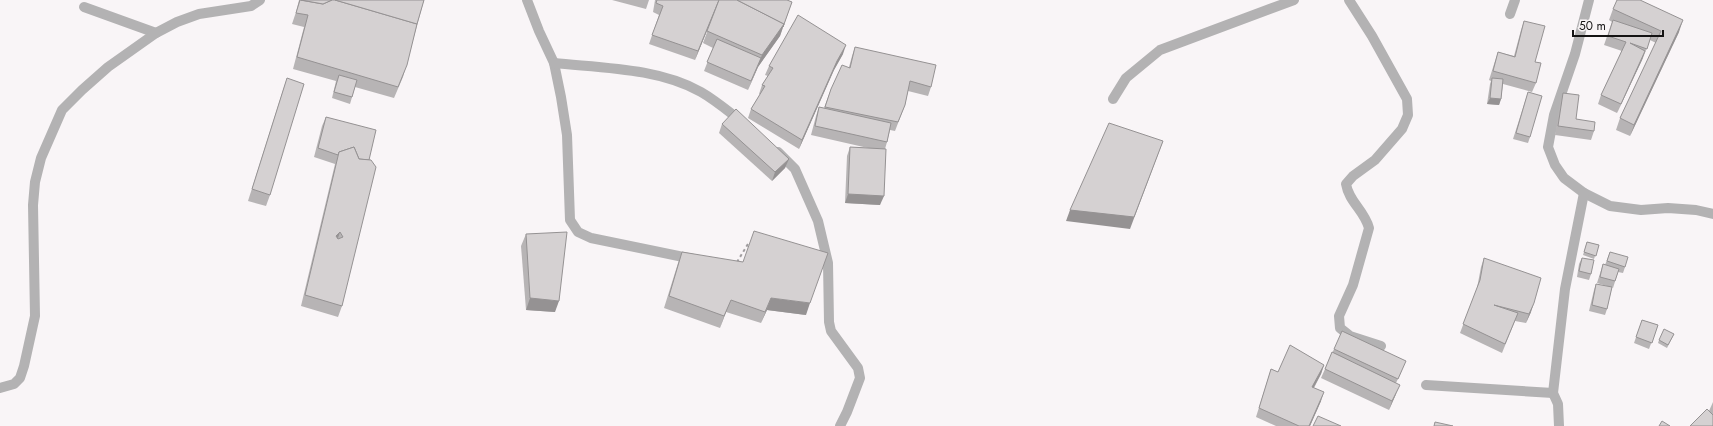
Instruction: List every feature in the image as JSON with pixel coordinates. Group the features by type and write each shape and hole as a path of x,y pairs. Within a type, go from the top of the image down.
{"street":[{"path":"0,388 14,384 20,378 24,366 34,316 32,205 35,182 41,158 50,134 62,110 108,67 156,33 177,22 199,14 251,6 260,0"},
{"path":"527,0 554,63 561,97 567,135 570,220 578,232 591,238 700,261"},
{"path":"1114,99 1126,78 1160,50 1294,0"},
{"path":"1349,0 1372,36 1407,99 1408,115 1402,129 1375,160 1353,176 1346,184 1348,194 1366,218 1368,228 1353,285 1339,316 1340,328 1350,336 1381,346"},
{"path":"1510,14 1516,0"},
{"path":"1589,0 1575,54 1554,115 1548,147 1555,165 1564,178 1584,193 1610,206 1641,210 1668,208 1696,210 1713,214"},
{"path":"84,7 156,33"},
{"path":"554,63 631,70 674,80 701,92 748,127"},
{"path":"771,145 795,169 818,221 828,263 829,322 831,331 858,368 860,378 840,426"},
{"path":"1559,426 1558,404 1552,393 1565,289 1584,193"},
{"path":"1426,385 1552,393"}],"path":[{"path":"735,264 748,244 756,243"}],"building":[{"path":"300,0 323,4 335,0 417,24 407,65 398,87 297,57 308,15 296,13"},
{"path":"301,0 332,0 323,4"},
{"path":"335,0 424,0 417,24"},
{"path":"657,0 719,0 698,51 652,35 663,6 656,3"},
{"path":"719,0 737,0 784,24 762,55 707,31"},
{"path":"737,0 787,0 792,2 783,27 784,24"},
{"path":"1617,0 1640,0 1683,20 1634,125 1620,118 1661,31 1613,9"},
{"path":"798,15 846,45 837,61 802,140 751,109 765,86 762,85 773,68 769,66"},
{"path":"1613,20 1652,33 1647,49 1630,43 1645,51 1621,104 1601,95 1626,42 1608,36"},
{"path":"1524,21 1545,26 1535,62 1541,63 1536,83 1493,71 1498,52 1515,57"},
{"path":"717,39 761,58 751,81 707,62"},
{"path":"855,47 936,65 931,87 910,81 905,105 898,122 825,107 842,65 850,68"},
{"path":"339,75 357,80 352,97 334,92"},
{"path":"287,78 304,84 270,195 252,189"},
{"path":"1492,78 1503,79 1501,99 1490,98"},
{"path":"1528,92 1542,96 1530,137 1516,133"},
{"path":"1563,93 1579,95 1576,119 1595,122 1594,131 1558,126"},
{"path":"819,107 891,123 887,142 815,126"},
{"path":"736,109 789,159 775,172 722,124"},
{"path":"326,117 376,130 369,160 359,159 354,147 339,152 338,155 318,148"},
{"path":"1109,123 1163,141 1134,217 1070,210"},
{"path":"354,147 359,159 371,160 376,167 342,306 305,295 339,152","holes":["340,232 343,237 338,239 336,236"]},
{"path":"850,147 886,149 884,196 848,194"},
{"path":"754,231 828,253 810,303 771,298 765,312 731,300 724,316 669,296 682,252 743,262"},
{"path":"567,232 559,301 530,298 526,234"},
{"path":"1587,242 1599,245 1596,256 1584,252"},
{"path":"1610,252 1628,257 1625,267 1607,261"},
{"path":"1484,258 1541,278 1534,303 1529,314 1494,305 1518,313 1505,344 1463,324 1480,280"},
{"path":"1582,258 1594,260 1591,274 1579,271"},
{"path":"1603,264 1619,269 1615,281 1600,277"},
{"path":"1596,284 1612,287 1607,309 1592,305"},
{"path":"1642,320 1658,325 1652,343 1636,337"},
{"path":"1664,329 1674,334 1668,345 1659,340"},
{"path":"1342,331 1406,361 1398,379 1334,349"},
{"path":"1290,345 1324,365 1312,387 1324,392 1309,426 1299,426 1259,408 1271,369 1278,372"},
{"path":"1332,352 1400,385 1392,401 1325,369"},
{"path":"1707,409 1713,415 1713,426 1690,426"},
{"path":"1318,416 1341,426 1313,426"},
{"path":"1662,421 1670,426 1659,426"},
{"path":"1435,422 1453,426 1434,426"}]}
